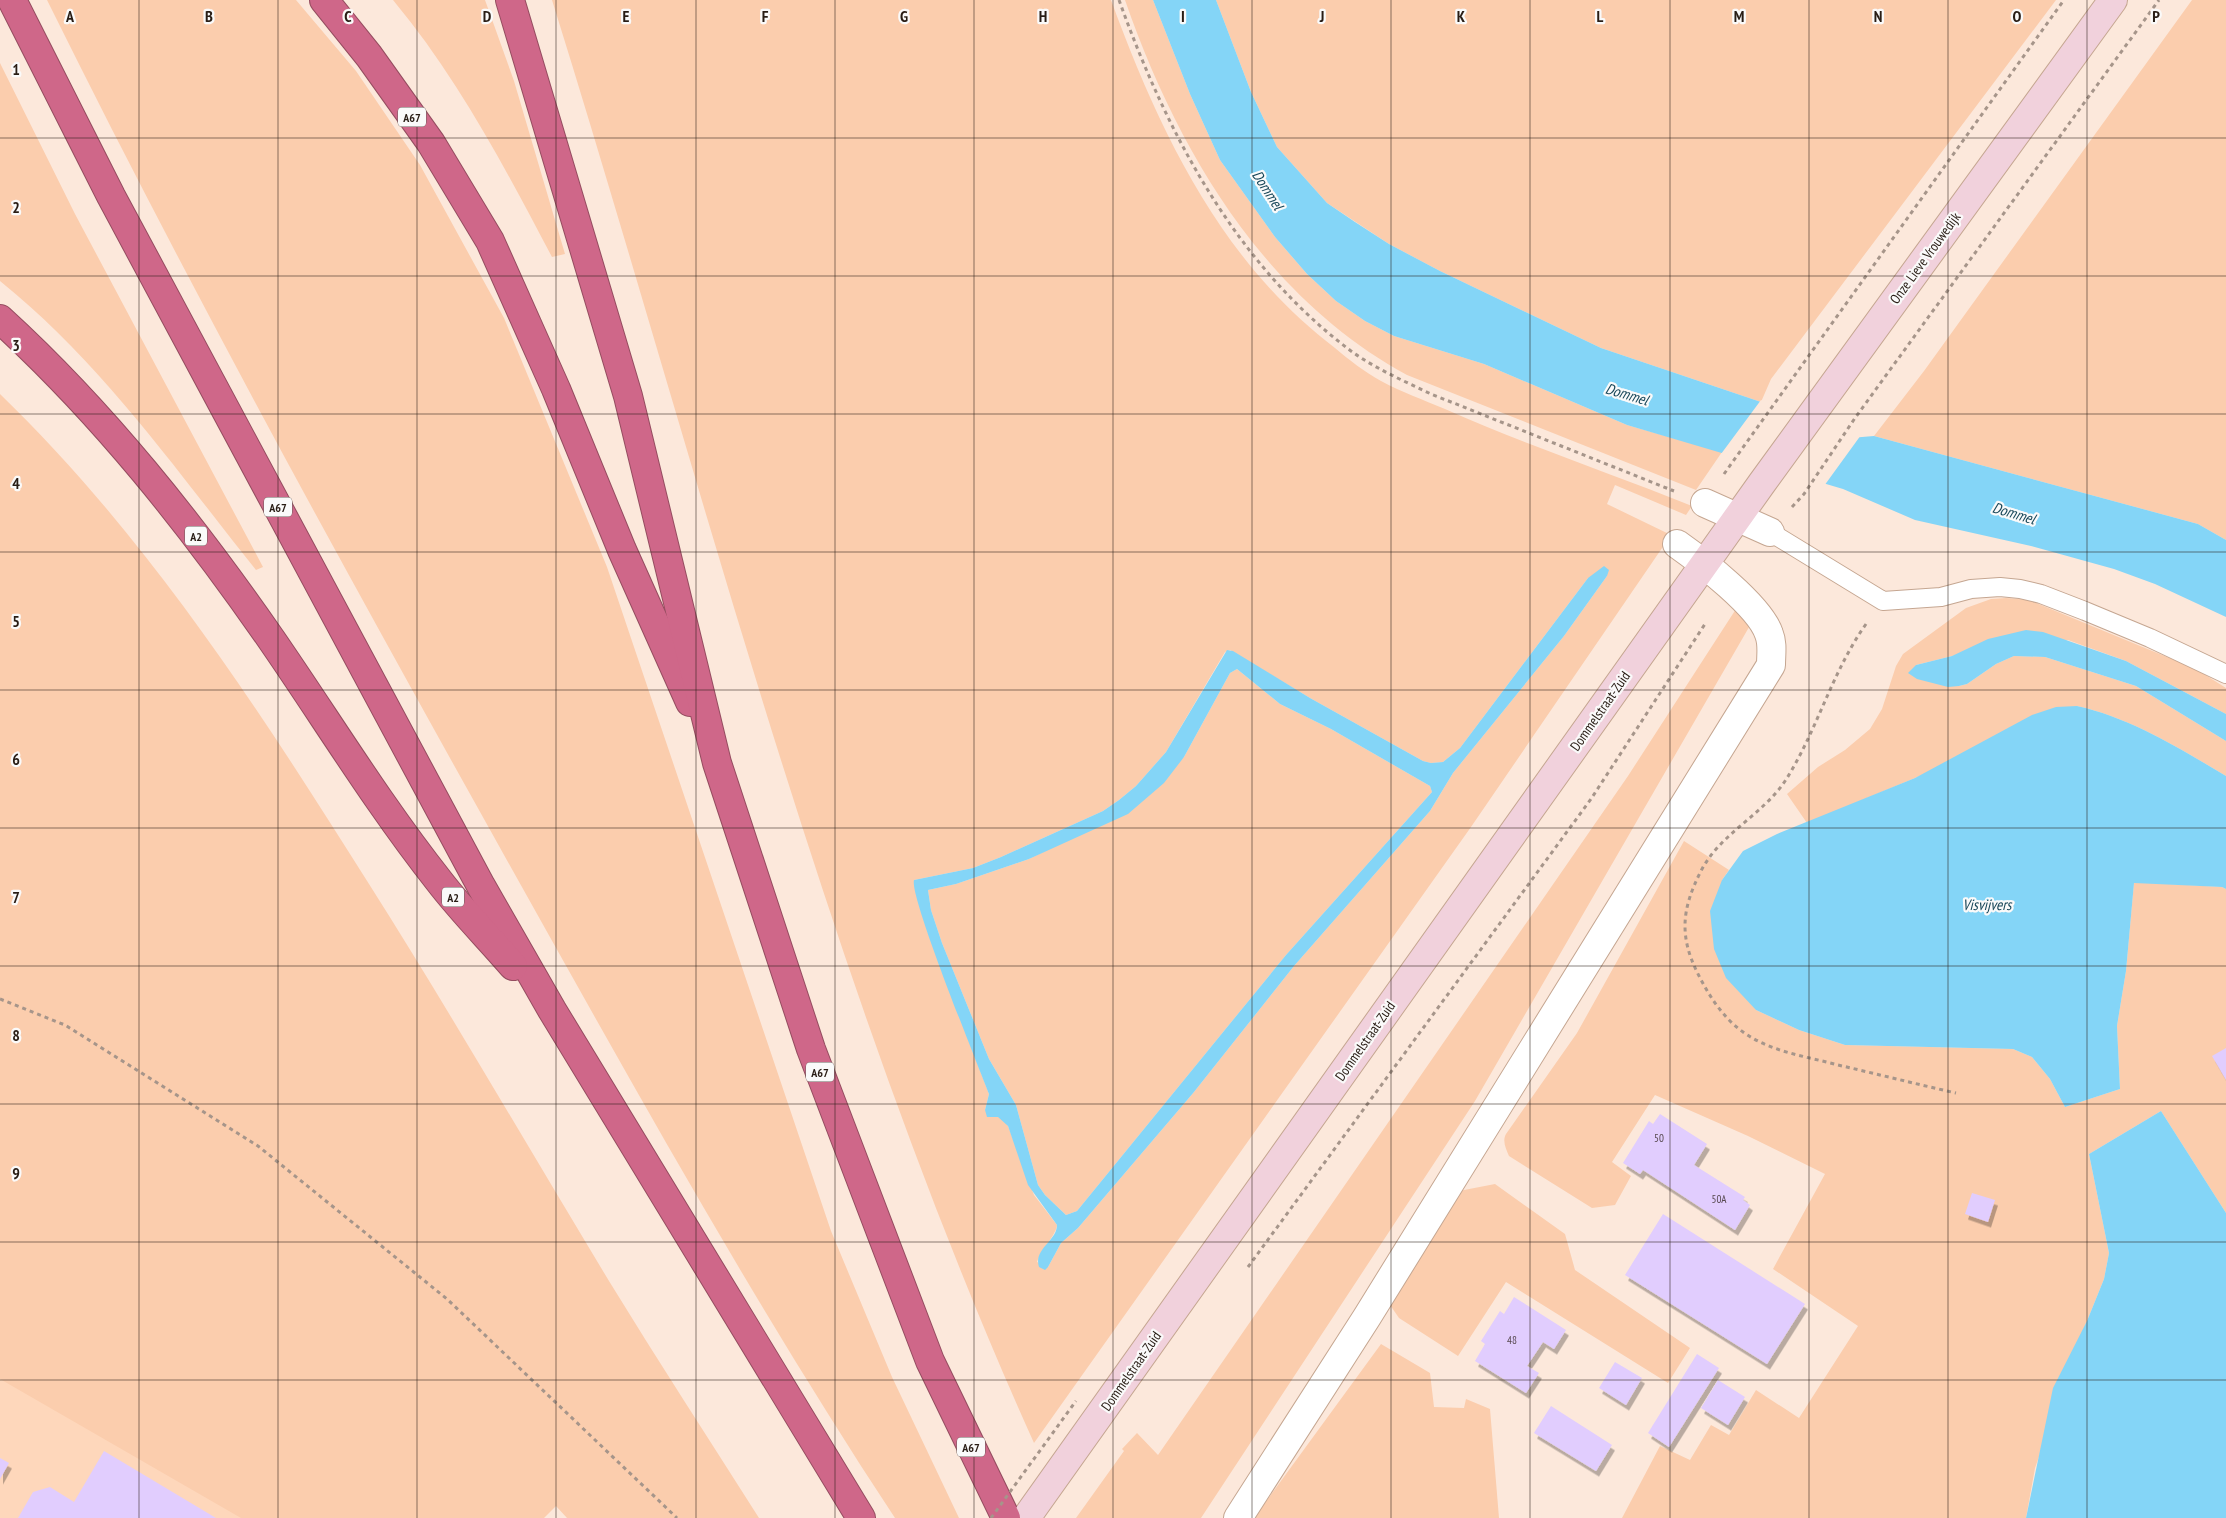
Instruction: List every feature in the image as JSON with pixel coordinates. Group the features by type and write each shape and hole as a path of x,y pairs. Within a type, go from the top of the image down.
{"highway":[{"name":"A67","path":"12,0 111,196 481,886 552,1010 861,1518"},
{"name":"A67","path":"324,0 369,56 431,143 490,241 556,388 622,550 717,763"},
{"name":"A67","path":"510,0 628,396 717,763 811,1049 930,1361 1006,1518"},
{"name":"A2","path":"0,319 81,400 187,523 272,640 362,778 440,882 552,1010"}],"main road":[{"name":"Onze Lieve Vrouwedijk","path":"1705,564 1762,482 2113,0"},
{"name":"Dommelstraat-Zuid","path":"1026,1518 1705,564"}],"street":[{"path":"1705,503 1738,516 1770,532"},
{"path":"1238,1518 1367,1317 1770,665 1772,645 1765,624 1730,586 1705,564 1677,544"}],"lane":[{"path":"1770,532 1883,601 1941,597 1971,590 2000,587 2020,589 2041,594 2085,610 2226,674"}],"path":[{"path":"1119,0 1148,76 1175,133 1201,180 1255,258 1288,297 1322,327 1352,352 1393,376 1431,394 1705,503"},
{"path":"1726,471 1778,395 2064,0"},
{"path":"1804,494 1855,418 2159,0"},
{"path":"1246,1271 1591,800 1730,586"},
{"path":"1883,601 1843,658 1811,732 1787,778 1770,802 1721,841 1701,871 1688,903 1684,928 1687,951 1719,1010 1742,1031 1770,1048 1956,1093"},
{"path":"0,999 65,1025 258,1146 447,1299 677,1518"},
{"path":"991,1518 1076,1400"}],"shaded area":[{"path":"47,0 296,0 356,71 420,165 504,318 607,567 831,1231 892,1377 959,1518 895,1518 794,1359 698,1198 605,1035 333,547 159,220"},
{"path":"393,0 485,0 514,81 565,254 552,257 479,124 439,61"},
{"path":"552,0 1111,0 1150,98 1198,191 1227,235 1259,276 1295,314 1351,361 1389,385 1506,435 1692,506 1686,515 1615,485 1607,504 1671,535 1471,827 1034,1443 959,1268 892,1090 829,910 771,729","holes":["1607,576 1564,636 1453,773 1430,811 1294,966 1194,1092 1078,1228 1061,1243 1048,1267 1037,1262 1057,1225 1034,1195 1008,1126 1002,1118 985,1110 989,1094 928,933 914,880 973,868 1103,811 1119,800 1136,786 1166,752 1225,652 1230,650 1310,698 1423,761 1431,763 1443,762 1460,748 1588,578"]},
{"path":"1125,0 1153,0 1190,94 1220,160 1275,237 1307,274 1336,301 1365,321 1394,336 1484,364 1627,425 1722,452 1696,490 1407,375 1356,343 1310,305 1269,262 1232,214 1199,164 1171,111 1146,56"},
{"path":"1216,0 2056,0 1771,379 1761,402 1601,348 1440,271 1389,244 1327,203 1277,147 1251,92"},
{"path":"2192,0 2226,0 2226,540 2198,524 1874,436 1924,371"},
{"path":"0,63 75,214 263,567 256,570 136,418 71,346 0,281"},
{"path":"0,394 54,449 105,507 153,566 243,691 328,819 400,933 609,1281 759,1518 567,1518 556,1506 544,1518 241,1518 0,1379"},
{"path":"1991,599 2029,600 2196,669 2226,688 2226,714 2126,661 2068,640 1952,656 1916,665 1959,686 1967,684 1996,664 2014,656 2045,657 2136,686 2226,741 2226,776 2135,726 2097,711 2077,706 1915,778 1807,823 1787,794 1818,767 1845,750 1870,729 1882,709 1896,666 1903,654 1966,608"},
{"path":"1736,609 1752,622 1475,1101 1201,1518 1076,1518 1124,1451 1122,1449 1137,1433 1158,1455 1628,776"},
{"path":"1237,669 1280,704 1331,729 1430,786 1432,792 1286,955 1077,1211 1066,1215 1045,1195 1038,1185 1016,1105 989,1059 942,943 931,910 928,890 956,884 1029,859 1065,841 1184,757 1230,673"},
{"path":"1684,841 1729,870 1722,880 1756,1010 1799,1030 1845,1045 2013,1049 2032,1057 2050,1079 2065,1107 2120,1089 2117,1026 2126,971 2134,882 2222,887 2226,889 2226,1213 2161,1111 2089,1154 2109,1253 2104,1279 2087,1321 2035,1468 2026,1518 1622,1518 1660,1446 1690,1460 1711,1425 1729,1435 1756,1390 1799,1418 1858,1326 1773,1269 1825,1174 1748,1136 1655,1095 1612,1162 1631,1176 1615,1205 1592,1208 1509,1156 1506,1148 1504,1139 1506,1134 1577,1033"},
{"path":"1495,1184 1565,1234 1575,1270 1690,1348 1668,1383 1506,1282 1458,1356 1399,1318 1388,1302 1459,1191"},
{"path":"1381,1344 1430,1373 1434,1407 1464,1408 1466,1399 1490,1409 1499,1518 1254,1518"},
{"path":"0,1350 270,1518 0,1518"}],"water":[{"name":"Dommel","path":"1153,0 1216,0 1251,92 1277,147 1327,203 1389,244 1440,271 1601,348 1761,402 1850,438 1874,436 2198,524 2226,540 2226,617 2155,584 2114,569 2031,546 1915,520 1843,489 1627,425 1484,364 1394,336 1365,321 1336,301 1307,274 1275,237 1220,160 1190,94"},
{"path":"1604,566 1609,570 1607,576 1564,636 1453,773 1430,811 1294,966 1194,1092 1078,1228 1061,1243 1048,1267 1045,1270 1039,1267 1039,1255 1056,1231 1057,1225 1028,1185 1008,1126 998,1117 987,1117 985,1110 989,1094 922,916 915,893 914,880 973,868 1103,811 1119,800 1136,786 1166,752 1227,650 1233,651 1310,698 1423,761 1431,763 1443,762 1460,748 1588,578","holes":["1237,669 1280,704 1331,729 1430,786 1432,792 1286,955 1077,1211 1066,1215 1045,1195 1038,1185 1016,1105 989,1059 942,943 931,910 928,890 956,884 1029,859 1128,814 1164,783 1184,757 1230,673"]},
{"path":"2026,630 2043,632 2126,661 2226,714 2226,741 2136,686 2045,657 2014,656 1996,664 1967,684 1959,686 1948,687 1917,679 1908,673 1916,665 1952,656 1988,639"},
{"name":"Visvijvers","path":"2077,706 2097,711 2135,726 2226,776 2226,889 2222,887 2134,883 2126,971 2117,1026 2120,1089 2065,1107 2050,1079 2032,1057 2013,1049 1845,1045 1799,1030 1756,1010 1726,978 1714,949 1710,911 1722,880 1743,851 1777,834 1915,778 2032,715 2056,707"},
{"path":"2161,1111 2226,1213 2226,1518 2026,1518 2053,1388 2087,1321 2104,1279 2109,1253 2089,1154"}],"pier":[{"path":"1761,400 1850,435 1861,435 1824,486 1721,454"}],"building":[{"path":"2226,1048 2226,1080 2212,1056"},
{"path":"1660,1114 1707,1144 1694,1165 1745,1197 1743,1200 1750,1205 1735,1230 1643,1170 1640,1174 1623,1163 1649,1121 1653,1124"},
{"path":"1972,1193 1995,1200 1988,1222 1965,1214"},
{"path":"1663,1214 1805,1304 1767,1364 1625,1275"},
{"path":"1514,1297 1566,1330 1554,1349 1543,1342 1527,1366 1539,1373 1526,1393 1475,1361 1485,1344 1481,1341 1500,1311 1504,1314"},
{"path":"1697,1354 1719,1368 1669,1447 1648,1433"},
{"path":"1615,1362 1642,1378 1626,1405 1599,1388"},
{"path":"1718,1380 1745,1397 1728,1425 1701,1408"},
{"path":"1551,1406 1612,1445 1596,1471 1534,1433"},
{"path":"104,1451 216,1518 18,1518 33,1492 50,1487 74,1502"},
{"path":"0,1458 9,1463 0,1479"}]}
